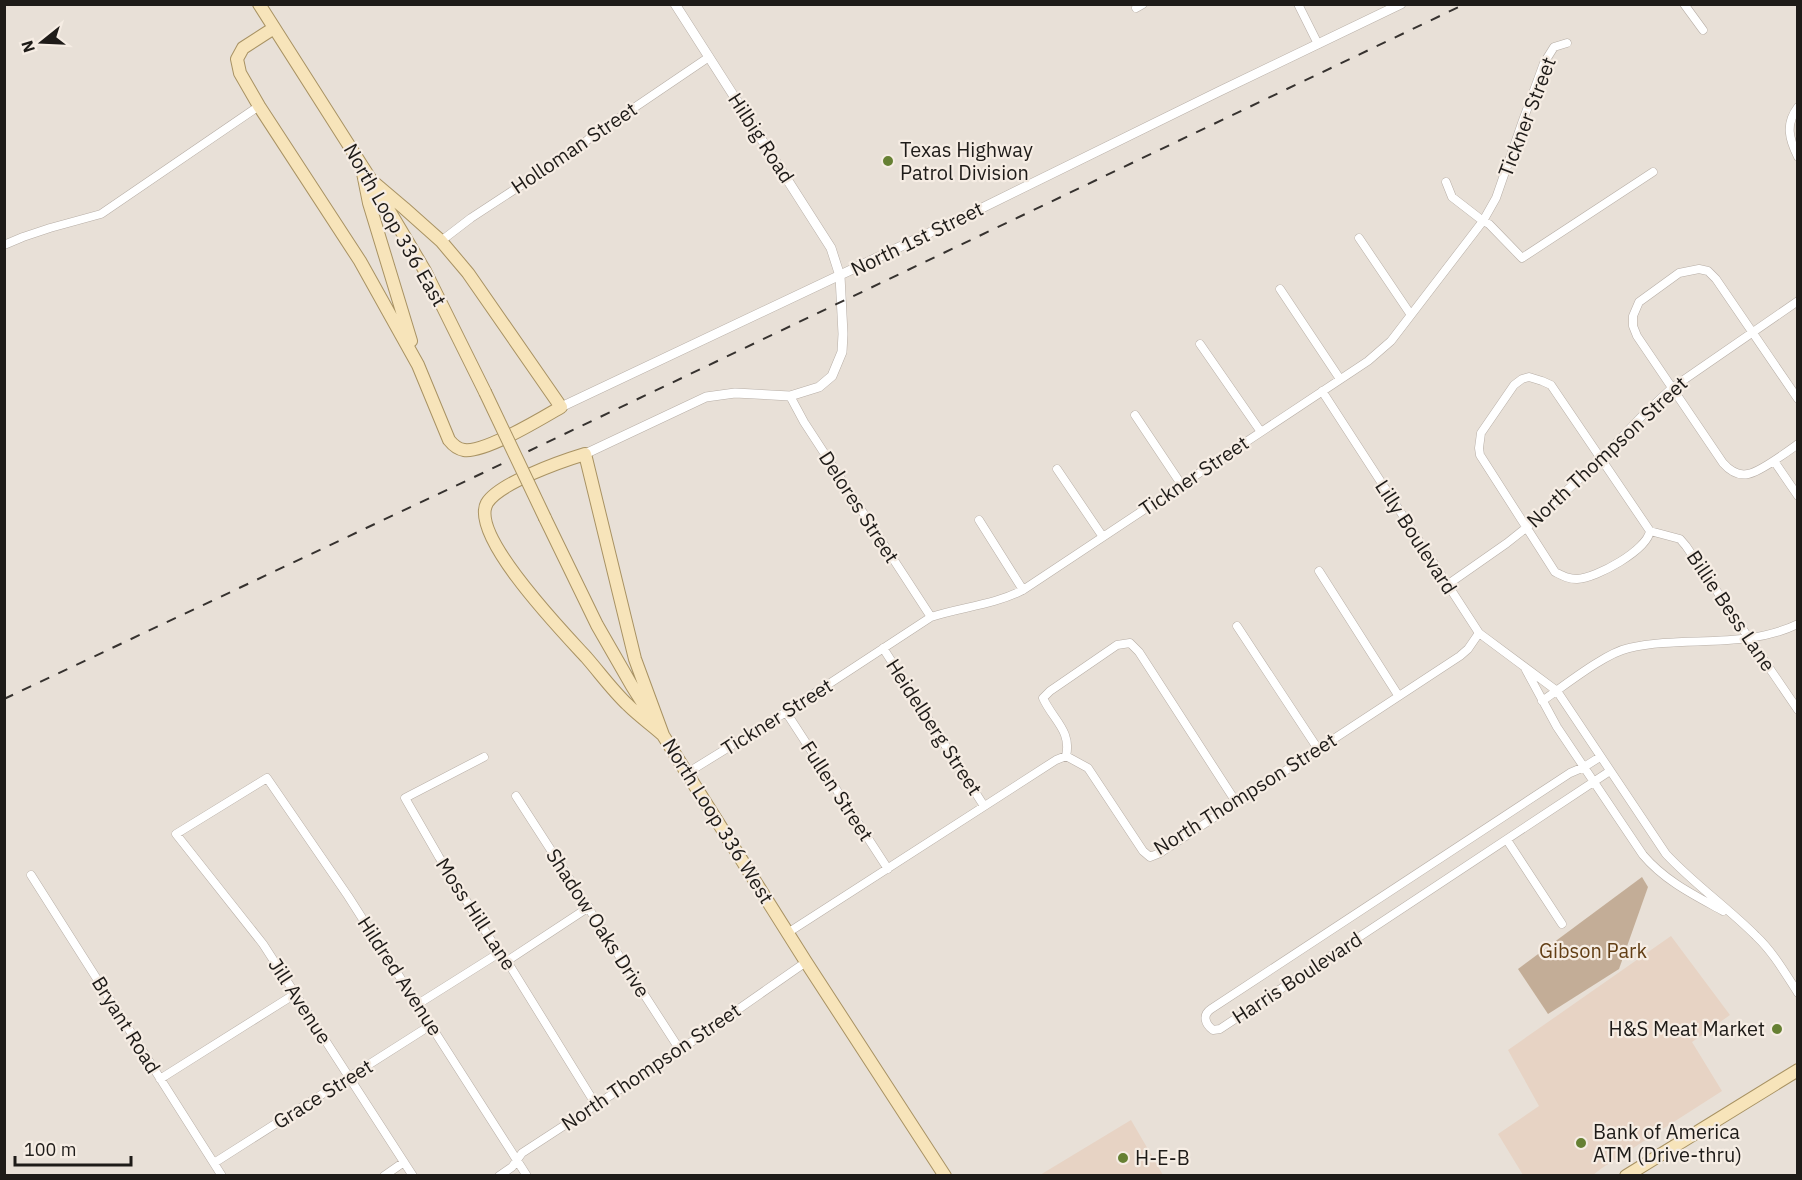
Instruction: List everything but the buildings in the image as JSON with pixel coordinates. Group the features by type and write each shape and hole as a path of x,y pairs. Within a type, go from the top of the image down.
{"main road":[{"name":"North Loop 336 East","path":"259,4 371,180 425,272 515,454"},
{"path":"274,28 243,48 237,59 243,80 360,261 418,365"},
{"path":"362,166 369,203 418,365 453,445 467,451 481,448 561,406 468,273 441,241 371,180"},
{"name":"North Loop 336 West","path":"515,454 608,646 806,962 945,1176"},
{"path":"585,454 635,659 663,735 628,705 533,597 510,566 486,525 487,504 493,496 539,470 585,454"},
{"path":"1626,1175 1797,1070"}],"street":[{"name":"Hilbig Road","path":"585,454 706,397 735,393 789,396 819,387 832,376 842,352 840,276 831,248 675,4"},
{"path":"1298,4 1318,44"},
{"name":"North 1st Street","path":"561,406 840,276 1401,4"},
{"path":"1684,4 1703,30"},
{"name":"Tickner Street","path":"687,773 786,712 931,617 950,610 1009,598 1023,590 1381,351 1483,221 1496,198 1544,63 1554,47 1567,43"},
{"name":"Holloman Street","path":"441,241 471,218 578,148 709,57"},
{"path":"4,245 50,228 101,214 259,105"},
{"path":"1797,107 1789,125 1789,135 1797,156"},
{"path":"1446,182 1452,197 1489,224 1522,258 1653,172"},
{"path":"1359,238 1411,315"},
{"path":"1797,399 1753,331 1716,279 1707,271 1699,269 1679,273 1640,302 1633,316 1637,336 1730,470 1739,474 1750,474 1774,461 1797,444"},
{"path":"1280,290 1340,379"},
{"name":"North Thompson Street","path":"1447,585 1527,528 1672,388 1797,302"},
{"path":"1200,344 1261,432"},
{"path":"1529,377 1551,385 1601,459 1650,531 1649,538 1604,572 1578,579 1566,578 1555,572 1485,464 1480,455 1479,441 1514,385 1529,377"},
{"name":"Lilly Boulevard","path":"1322,391 1479,633 1557,691 1666,854 1757,937 1797,993"},
{"name":"Delores Street","path":"789,396 931,617"},
{"path":"1135,415 1181,484"},
{"path":"1774,461 1797,496"},
{"path":"1057,469 1102,537"},
{"path":"979,520 1023,590"},
{"name":"Billie Bess Lane","path":"1650,531 1680,539 1686,546 1797,710"},
{"path":"1319,571 1398,695"},
{"path":"1542,701 1610,656 1628,648 1749,638 1773,633 1797,624"},
{"path":"1237,626 1318,749"},
{"name":"North Thompson Street","path":"1066,756 1088,768 1143,851 1150,857 1160,853 1460,656 1479,633"},
{"path":"789,932 1056,760 1066,756 1069,745 1066,736 1043,698 1116,645 1130,643 1139,652 1236,802"},
{"name":"Heidelberg Street","path":"883,648 984,806"},
{"name":"Lilly Boulevard","path":"1526,668 1542,701 1643,855 1668,880 1738,920"},
{"name":"Fullen Street","path":"786,712 888,869"},
{"name":"Moss Hill Lane","path":"484,757 405,798 439,857 499,953 507,961 596,1105"},
{"name":"Harris Boulevard","path":"1600,757 1570,773 1211,1009 1205,1018 1208,1026 1213,1030 1220,1029 1610,771"},
{"name":"Jill Avenue","path":"267,778 176,834 263,944 413,1176"},
{"name":"Hildred Avenue","path":"267,778 348,896 527,1176"},
{"name":"Shadow Oaks Drive","path":"516,796 680,1050"},
{"path":"1507,840 1562,924"},
{"name":"Bryant Road","path":"31,875 222,1176"},
{"path":"507,961 589,908"},
{"path":"418,1004 499,953"},
{"name":"North Thompson Street","path":"499,1176 512,1167 522,1153 680,1050 806,962"},
{"path":"160,1079 295,994"},
{"name":"Grace Street","path":"214,1163 431,1025"},
{"path":"384,1176 404,1162"}],"shaded area":[{"path":"1671,936 1730,1015 1692,1042 1722,1091 1593,1175 1523,1175 1498,1134 1539,1106 1508,1050"},
{"path":"1131,1120 1163,1175 1040,1175"}],"green space":[{"name":"Gibson Park","path":"1642,877 1648,887 1619,969 1548,1014 1518,969"}],"railway":[{"path":"4,699 1465,4"}],"place":[{"name":"Texas Highway Patrol Division","path":"888,161"},
{"name":"H&S Meat Market","path":"1777,1029"},
{"name":"Bank of America ATM (Drive-thru)","path":"1581,1143"},
{"name":"H-E-B","path":"1123,1158"}]}
